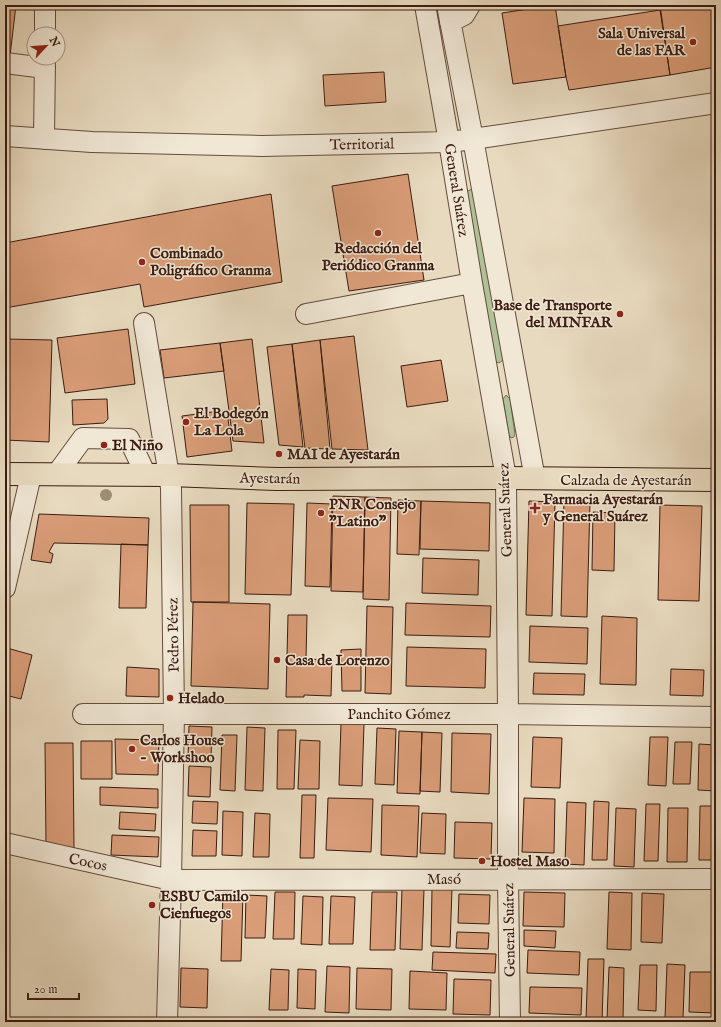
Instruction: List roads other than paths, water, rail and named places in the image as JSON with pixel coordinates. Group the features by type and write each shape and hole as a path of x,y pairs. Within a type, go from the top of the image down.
{"main road":[{"name":"Ayestarán","path":"5,474 169,475 277,479 535,479"},
{"name":"Calzada de Ayestarán","path":"535,479 716,480"}],"street":[{"path":"45,5 45,26"},
{"name":"General Suárez","path":"425,5 506,478 510,1022"},
{"path":"449,14 464,15 470,5"},
{"name":"General Suárez","path":"449,14 535,479"},
{"path":"5,63 26,63"},
{"path":"44,138 45,66"},
{"name":"Territorial","path":"5,136 92,142 262,146 449,142 716,103"},
{"path":"306,314 472,283"},
{"name":"Pedro Pérez","path":"144,323 170,488 174,713 172,880 167,1022"},
{"path":"56,475 83,438 129,439 146,475"},
{"path":"5,588 31,475"},
{"name":"Panchito Gómez","path":"83,714 508,714 716,717"},
{"name":"Cocos","path":"5,843 172,880"},
{"name":"Masó","path":"172,880 716,879"}],"place":[{"name":"Sala Universal de las FAR","path":"693,42"},
{"name":"Redacción del Periódico Granma","path":"378,233"},
{"name":"Combinado Poligráfico Granma","path":"142,262"},
{"name":"Base de Transporte del MINFAR","path":"620,314"},
{"name":"El Bodegón La Lola","path":"186,422"},
{"name":"El Niño","path":"104,445"},
{"name":"MAI de Ayestarán","path":"279,454"},
{"name":"Farmacia Ayestarán y General Suárez","path":"535,508"},
{"name":"PNR Consejo \"Latino\"","path":"321,513"},
{"name":"Casa de Lorenzo","path":"277,660"},
{"name":"Helado","path":"170,698"},
{"name":"Carlos House - Workshoo","path":"132,749"},
{"name":"Hostel Maso","path":"482,861"},
{"name":"ESBU Camilo Cienfuegos","path":"152,905"}]}
